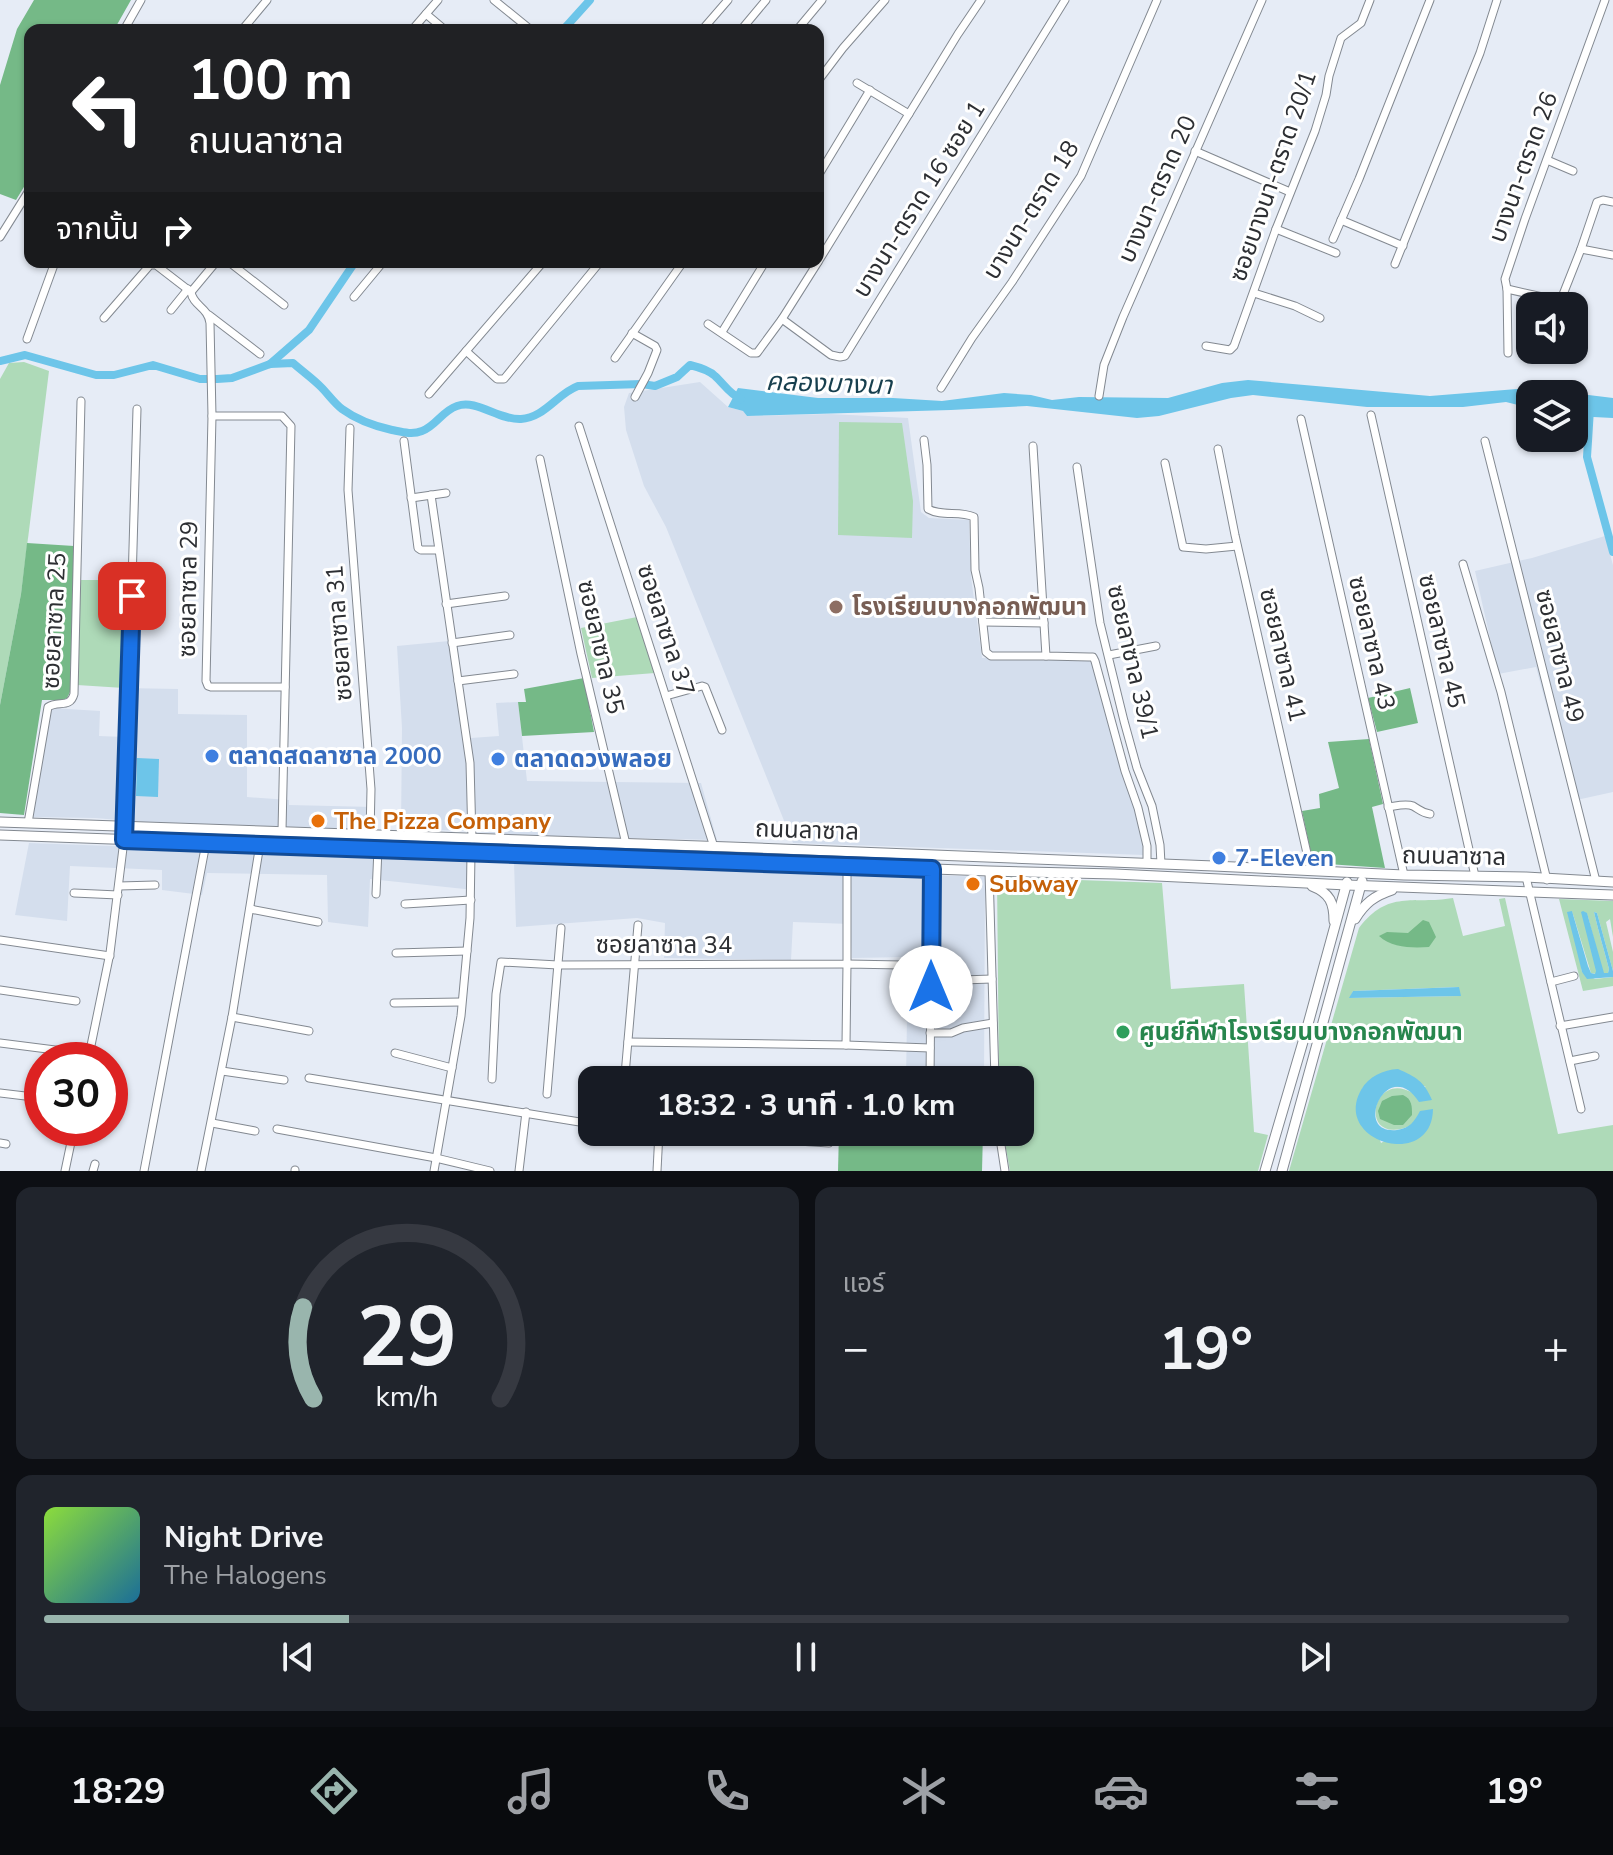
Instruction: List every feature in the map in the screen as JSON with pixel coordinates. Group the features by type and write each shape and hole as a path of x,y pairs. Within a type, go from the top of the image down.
{"street":[{"path":"127,24 141,0"},
{"path":"247,24 267,0"},
{"path":"417,24 438,0"},
{"path":"494,0 524,24"},
{"path":"707,24 728,0"},
{"path":"746,24 766,0"},
{"path":"802,24 822,0"},
{"path":"824,73 885,0"},
{"path":"824,252 981,0"},
{"name":"บางนา-ตราด 16 ซอย 1","path":"782,319 831,355 845,356 1065,0"},
{"name":"บางนา-ตราด 18","path":"941,388 1081,176 1157,0"},
{"name":"บางนา-ตราด 20","path":"1099,396 1104,365 1123,317 1262,0"},
{"name":"ซอยบางนา-ตราด 20/1","path":"1206,346 1232,348 1315,131 1341,38 1361,23 1370,0"},
{"path":"1333,239 1430,0"},
{"path":"1395,264 1480,53 1497,0"},
{"name":"บางนา-ตราด 26","path":"1508,353 1505,279 1605,0"},
{"path":"426,14 438,24"},
{"path":"857,83 909,114"},
{"path":"824,166 870,90"},
{"path":"1195,151 1290,192"},
{"path":"1547,160 1573,171"},
{"path":"0,237 24,199"},
{"path":"1507,289 1556,300 1562,297 1597,202 1613,202"},
{"path":"1341,220 1403,246"},
{"path":"1276,229 1336,253"},
{"path":"1581,249 1613,255"},
{"path":"27,339 53,268"},
{"path":"104,318 147,268"},
{"path":"160,268 190,291 209,315 260,354"},
{"path":"171,310 211,268"},
{"path":"237,268 284,305"},
{"path":"354,297 378,268"},
{"path":"429,394 538,268"},
{"path":"466,351 497,379 504,379 595,268"},
{"path":"615,358 679,268"},
{"path":"722,332 761,268"},
{"path":"708,324 755,353 782,319 814,268"},
{"path":"1254,293 1320,318"},
{"name":"ซอยลาซาล 29","path":"209,315 212,416 207,684 211,687 285,687"},
{"path":"632,333 657,348 635,397"},
{"name":"ซอยลาซาล 25","path":"28,823 48,707 68,703 74,694 81,401"},
{"path":"92,1042 110,956 125,826 137,409"},
{"name":"ซอยลาซาล 45","path":"1371,415 1480,877"},
{"path":"212,416 282,416 291,426 282,831"},
{"name":"ซอยลาซาล 43","path":"1301,419 1404,875"},
{"name":"ซอยลาซาล 37","path":"579,426 714,847"},
{"name":"ซอยลาซาล 31","path":"350,428 348,490 371,789 370,835"},
{"path":"924,440 928,509 933,513 974,517 975,570 988,655 1093,657 1138,808 1147,846 1147,863"},
{"path":"404,441 419,549 438,550"},
{"name":"ซอยลาซาล 49","path":"1485,441 1596,881"},
{"path":"1033,446 1046,656"},
{"name":"ซอยลาซาล 41","path":"1218,449 1311,871"},
{"name":"ซอยลาซาล 35","path":"540,459 581,654 626,844"},
{"path":"1165,463 1183,547 1206,549 1237,546"},
{"name":"ซอยลาซาล 39/1","path":"1077,467 1100,623 1137,768 1152,806 1161,864"},
{"path":"411,498 446,493"},
{"path":"431,495 470,763 472,839 471,900 461,1016 434,1171"},
{"path":"1463,564 1501,692 1547,880"},
{"path":"446,604 505,596"},
{"path":"983,622 1044,623"},
{"path":"452,643 510,635"},
{"path":"1109,655 1156,646"},
{"path":"458,681 514,674"},
{"path":"666,696 705,687 722,730"},
{"path":"1388,807 1406,804 1430,814"},
{"name":"ถนนลาซาล","path":"0,822 1613,882"},
{"name":"ถนนลาซาล","path":"0,838 1115,874 1613,895"},
{"path":"144,1171 206,843"},
{"path":"201,1171 232,1017 260,844"},
{"path":"376,894 378,849"},
{"path":"988,858 995,1066"},
{"path":"1115,862 1115,874"},
{"path":"846,1045 847,866"},
{"path":"930,1066 932,869"},
{"path":"1265,1171 1349,873"},
{"path":"1282,1171 1363,873"},
{"path":"1480,877 1486,891"},
{"path":"1526,877 1581,1109"},
{"path":"1294,883 1319,889 1332,900 1332,940"},
{"path":"119,886 155,885"},
{"path":"1346,938 1358,913 1373,897 1395,889 1411,888"},
{"path":"74,893 118,895"},
{"path":"405,904 471,900"},
{"path":"250,909 318,922"},
{"path":"626,1066 638,925"},
{"path":"547,1094 561,928"},
{"path":"0,940 110,956"},
{"path":"396,953 467,951"},
{"name":"ซอยลาซาล 34","path":"492,1079 496,994 501,962 558,965 902,965"},
{"path":"1551,982 1574,976"},
{"path":"931,981 992,979"},
{"path":"0,990 76,1001"},
{"path":"394,1003 461,1002"},
{"path":"232,1017 309,1031"},
{"path":"1560,1026 1613,1018"},
{"path":"930,1033 951,1033 993,1023"},
{"path":"628,1042 930,1048"},
{"path":"0,1043 24,1046"},
{"path":"395,1053 452,1068"},
{"path":"1570,1061 1595,1056"},
{"path":"222,1071 284,1080"},
{"path":"309,1078 578,1121"},
{"path":"0,1093 24,1096"},
{"path":"519,1171 526,1112"},
{"path":"212,1123 255,1131"},
{"path":"277,1129 490,1171"},
{"path":"65,1171 70,1146"},
{"path":"657,1171 658,1146"},
{"path":"1001,1146 1005,1171"}],"shaded area":[{"name":"โรงเรียนบางกอกพัฒนา","path":"700,382 728,407 743,411 747,416 830,414 908,418 921,512 929,518 969,520 971,577 982,658 1092,660 1136,809 1144,855 793,843 666,527 644,486 626,430 624,407 629,393"},
{"path":"1605,536 1613,565 1613,792 1572,801 1536,667 1498,674 1475,571"},
{"path":"449,641 469,773 469,831 401,829 402,728 397,646"},
{"path":"124,688 178,689 178,714 247,715 247,797 289,800 289,805 373,807 374,831 32,817 51,708 100,711 99,736 124,737"},
{"path":"518,702 527,781 701,783 717,840 476,832 471,738 499,736 496,703"},
{"path":"29,843 475,859 474,890 370,879 368,927 328,922 327,875 207,873 202,895 162,890 162,870 70,866 67,921 15,915"},
{"path":"514,862 985,877 984,1066 906,1066 908,957 852,958 850,924 793,922 791,960 664,958 665,923 637,918 516,927"}],"green space":[{"path":"34,0 131,0 117,24 24,24 24,187 16,200 0,194 0,85 17,29"},
{"path":"24,362 49,371 21,594 0,705 0,379 9,363"},
{"path":"839,422 902,423 913,501 912,538 838,535"},
{"path":"27,543 74,546 70,692 63,700 42,700 24,815 0,813 0,705 21,594"},
{"path":"80,580 128,580 124,688 77,685"},
{"path":"637,617 655,673 592,678 581,628"},
{"path":"584,678 594,732 522,736 518,702 526,702 524,689"},
{"path":"1410,688 1418,723 1377,732 1368,698"},
{"path":"1369,739 1383,804 1372,807 1385,868 1313,863 1302,811 1320,808 1319,794 1339,788 1328,742"},
{"name":"ศูนย์กีฬาโรงเรียนบางกอกพัฒนา","path":"997,877 1162,883 1171,989 1244,984 1254,1132 1268,1135 1258,1171 1010,1171 1006,1146 1034,1146 1034,1066 999,1066"},
{"path":"1453,898 1463,936 1505,926 1499,899 1505,898 1558,1134 1613,1125 1613,1171 1289,1171 1359,928 1370,916 1391,903","holes":["1458,987 1460,996 1350,998 1353,991","1426,1086 1413,1093 1398,1088 1387,1091 1379,1099 1377,1119 1383,1127 1394,1130 1412,1125 1381,1143 1362,1088"]},
{"path":"1559,899 1613,901 1613,937 1610,919 1606,922 1613,952 1613,971 1597,913 1594,912 1608,973 1603,974 1587,913 1597,971 1596,974 1591,973 1572,911 1582,972 1595,979 1613,977 1613,986 1583,991"},
{"path":"1423,920 1429,922 1436,937 1429,947 1396,945 1379,936 1387,932 1408,933"},
{"path":"1403,1095 1410,1101 1412,1115 1403,1125 1380,1119 1378,1111 1382,1101"},
{"path":"839,1146 983,1146 982,1171 838,1171"}],"water":[{"path":"1248,380 1430,396 1516,389 1516,404 1506,402 1463,407 1367,407 1253,395 1137,418 1027,406 747,416 743,411 728,407 738,388 818,398 942,401 1004,393 1052,400 1079,397 1168,398 1222,383"},
{"path":"1588,395 1613,398 1613,418 1588,417"},
{"path":"137,758 159,759 158,797 136,796"},
{"path":"1572,911 1588,966 1595,974 1581,912 1587,913 1604,973 1608,973 1594,912 1597,913 1613,977 1587,979 1582,972 1567,912"},
{"path":"1459,987 1461,996 1349,998 1353,991"},
{"path":"1398,1069 1419,1080 1432,1100 1419,1102 1407,1090 1396,1087 1386,1091 1376,1111 1377,1121 1383,1128 1405,1128 1420,1111 1433,1109 1428,1128 1417,1140 1402,1144 1386,1142 1371,1135 1360,1124 1356,1108 1361,1090 1372,1077"}],"waterway":[{"path":"568,24 590,0"},
{"path":"270,364 309,330 351,268"},
{"name":"คลองบางนา","path":"0,361 25,355 96,375 114,375 153,365 200,379 232,378 270,364 293,363 348,413 379,427 411,433 427,429 457,406 472,405 512,418 529,418 578,386 655,386 677,377 690,365 713,374 741,399"},
{"path":"1590,409 1587,457 1613,552"}],"place":[{"name":"โรงเรียนบางกอกพัฒนา","path":"836,607"},
{"name":"ตลาดสดลาซาล 2000","path":"212,756"},
{"name":"ตลาดดวงพลอย","path":"498,759"},
{"name":"The Pizza Company","path":"318,821"},
{"name":"7-Eleven","path":"1219,858"},
{"name":"Subway","path":"973,884"},
{"name":"ศูนย์กีฬาโรงเรียนบางกอกพัฒนา","path":"1123,1032"}],"route":[{"path":"132,596 124,840 932,869 931,987"}]}
